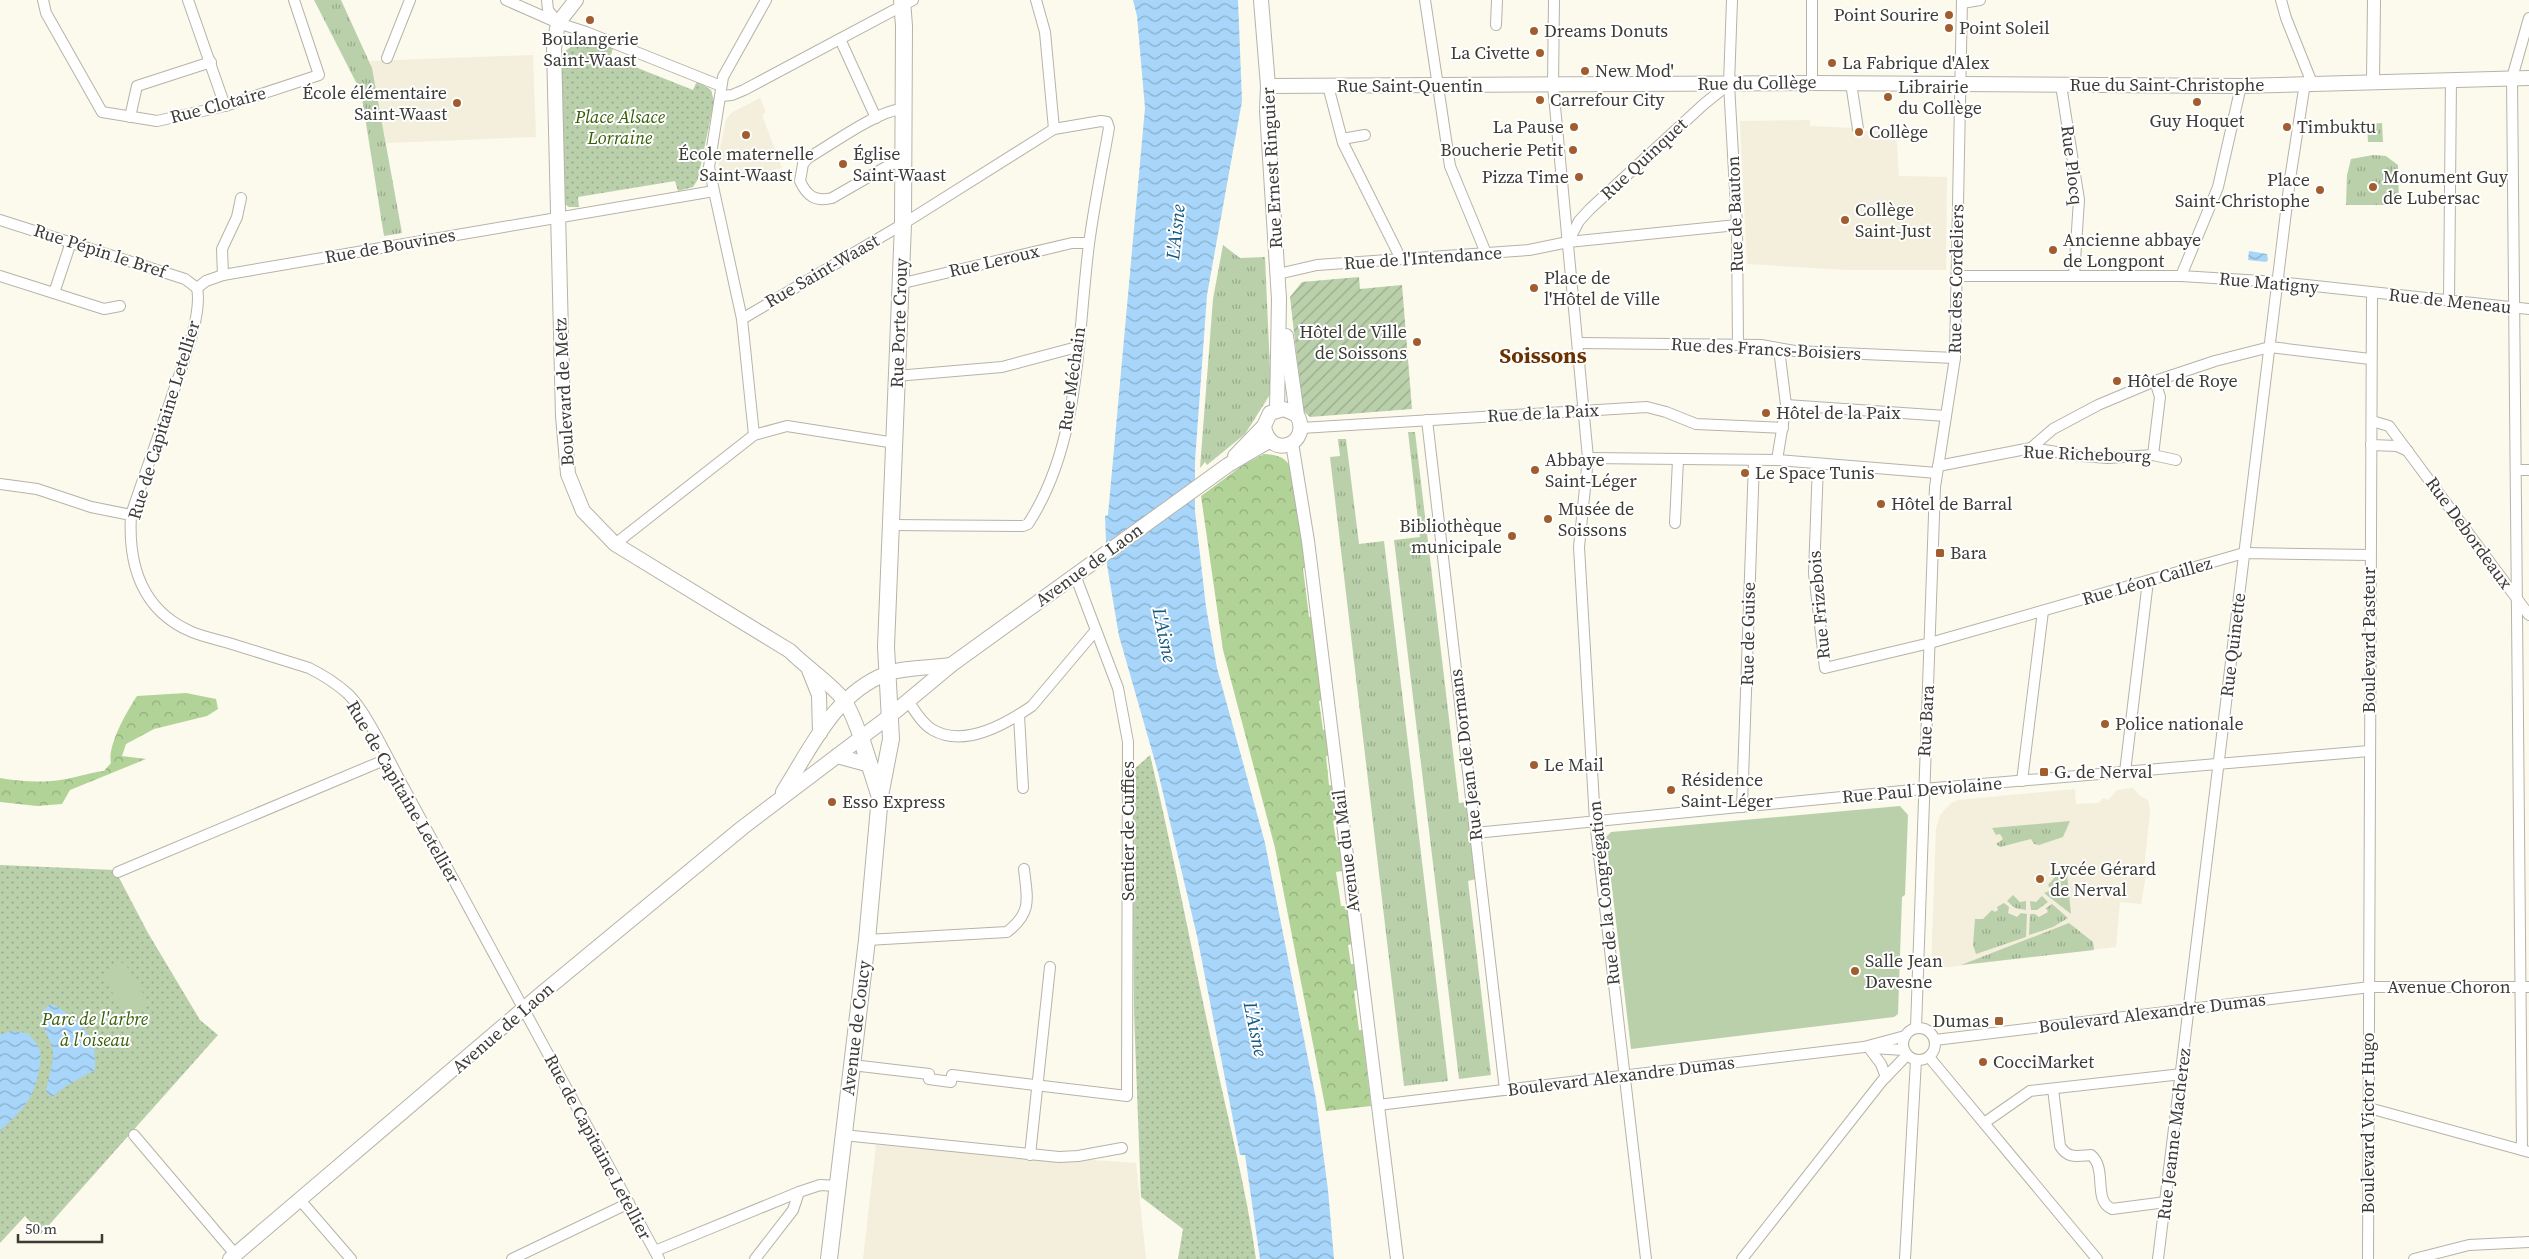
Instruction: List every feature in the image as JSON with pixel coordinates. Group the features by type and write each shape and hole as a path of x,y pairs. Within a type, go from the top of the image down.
{"main road":[{"path":"558,23 576,0"},
{"name":"Rue Ernest Ringuier","path":"1261,0 1268,86 1274,238 1279,299"},
{"name":"Rue Porte Crouy","path":"890,715 886,647 895,444 899,284 903,224 902,109 906,2"},
{"name":"Boulevard de Metz","path":"558,23 554,48 563,416 568,474 583,511 615,544 790,651 809,670 829,684 844,700"},
{"name":"Rue du Saint-Christophe","path":"1961,84 2241,86 2373,80 2529,78"},
{"name":"Rue du Collège","path":"1553,85 1812,82 1961,84"},
{"name":"Rue Saint-Quentin","path":"1268,86 1553,85"},
{"path":"1276,410 1279,299"},
{"path":"1279,299 1299,422 1298,437 1292,443 1285,446 1276,445 1270,441 1264,426 1270,413 1276,410 1291,411 1299,422"},
{"name":"Avenue de Laon","path":"1228,465 1264,426"},
{"name":"Avenue de Laon","path":"232,1257 524,1009 778,799 861,738 951,665 1078,572 1228,465 1270,441"},
{"path":"778,799 820,733 844,700 865,684 888,673 951,665"},
{"path":"809,670 818,695 820,733"},
{"path":"844,700 861,738 880,796"},
{"name":"Avenue de Coucy","path":"829,1259 867,940 880,796 890,746 890,715"},
{"path":"837,756 870,765"}],"street":[{"name":"Rue Clotaire","path":"43,0 46,13 102,112 157,121 225,106 319,75 294,0"},
{"path":"188,0 225,106"},
{"path":"387,58 410,0"},
{"path":"506,0 558,23 586,32 732,95 906,2"},
{"path":"547,0 548,10 558,23"},
{"path":"754,435 742,318 709,167 723,77 766,0"},
{"path":"1036,0 1045,32 1054,129"},
{"path":"1425,0 1450,166 1486,253"},
{"path":"1496,24 1497,0"},
{"path":"1554,0 1553,85 1584,410"},
{"name":"Rue de Bauton","path":"1732,0 1729,84 1737,225 1738,345"},
{"path":"1812,0 1812,82"},
{"path":"1962,1 1980,0"},
{"path":"2278,282 2290,179 2308,83 2286,18 2282,0"},
{"path":"2373,80 2374,0"},
{"name":"Rue des Cordeliers","path":"1937,470 1955,358 1962,1"},
{"path":"2369,1108 2525,1151 2512,78 2529,18"},
{"path":"840,38 876,118"},
{"path":"130,117 137,86 210,61"},
{"path":"2449,302 2451,79"},
{"path":"1851,83 1858,128"},
{"name":"Rue Quinquet","path":"1568,242 1579,221 1590,210 1729,84"},
{"name":"Rue Plocq","path":"2061,85 2079,200 2074,276"},
{"path":"1325,86 1342,139 1401,259"},
{"path":"2181,276 2218,187 2241,86"},
{"path":"902,109 893,110 876,118 808,158 801,172 800,181 803,188 815,199 832,198 891,164 903,163"},
{"name":"Rue Méchain","path":"891,525 1023,526 1028,524 1043,497 1058,460 1072,405 1089,242 1109,128 1107,122 1054,129"},
{"name":"Rue Saint-Waast","path":"742,318 903,224 1054,129"},
{"path":"1342,139 1365,134"},
{"name":"Rue de Bouvines","path":"218,276 714,191"},
{"path":"196,288 218,276 222,249 237,217 241,198"},
{"name":"Rue Pépin le Bref","path":"0,220 185,279 196,288"},
{"name":"Rue de l'Intendance","path":"1278,274 1317,266 1544,248 1568,242 1737,225"},
{"path":"54,293 71,242"},
{"name":"Rue Leroux","path":"899,284 1072,243 1089,242"},
{"path":"0,276 104,309 120,306"},
{"name":"Rue Matigny","path":"1957,276 2181,276 2278,282 2372,293"},
{"name":"Rue Quinette","path":"2190,1009 2278,282"},
{"name":"Rue de Capitaine Letellier","path":"196,288 199,298 197,311 182,364 131,515 130,535 137,578 150,600 169,618 191,632 309,668 327,677 349,695 362,712 657,1255"},
{"name":"Rue de Meneau","path":"2372,293 2529,309"},
{"name":"Boulevard Pasteur","path":"2370,987 2368,941 2372,420 2370,359 2372,293"},
{"name":"Rue des Francs-Boisiers","path":"1578,343 1738,345 1779,349 1955,358"},
{"path":"896,376 1002,367 1078,347"},
{"path":"2031,448 2053,429 2090,409 2155,381 2215,361 2270,347 2370,359"},
{"path":"1777,460 1786,405 1779,349"},
{"path":"2153,455 2160,396 2155,381"},
{"path":"1786,405 1946,416"},
{"name":"Rue de la Paix","path":"1299,422 1427,420 1647,407 1666,412 1696,424 1783,428"},
{"name":"Rue de la Congrégation","path":"1584,410 1588,458 1579,547 1595,821 1646,1259"},
{"name":"Rue Jean de Dormans","path":"1427,420 1505,1090"},
{"name":"Rue Debordeaux","path":"2372,420 2389,426 2529,614"},
{"path":"615,544 754,435 787,426 895,444"},
{"name":"Avenue du Mail","path":"1292,443 1308,542 1396,1259"},
{"path":"2371,445 2397,446 2409,451"},
{"name":"Rue Richebourg","path":"1588,458 1754,462 1777,460 1937,470 2031,448 2108,458 2153,455 2176,460"},
{"path":"1676,523 1678,460"},
{"name":"Rue de Guise","path":"1742,807 1754,462"},
{"name":"Rue Frizebois","path":"1818,464 1814,573 1825,668 1930,643"},
{"name":"Rue Bara","path":"1916,1028 1923,789 1937,470"},
{"path":"2516,470 2529,470"},
{"path":"0,484 37,490 91,508 131,515"},
{"name":"Rue Léon Caillez","path":"1930,643 2244,553 2370,555"},
{"path":"2502,580 2517,570"},
{"name":"Sentier de Cuffies","path":"1037,1085 1127,1096 1128,742 1118,688 1096,630 1078,572"},
{"path":"2125,772 2148,581"},
{"path":"2518,600 2529,600"},
{"path":"2022,781 2043,611"},
{"path":"908,701 922,722 933,730 945,734 979,734 1032,706 1096,630"},
{"path":"1018,715 1023,788"},
{"name":"Rue Paul Deviolaine","path":"1475,833 1923,789 2369,751"},
{"path":"118,872 387,759"},
{"path":"867,940 1007,932 1019,922 1028,907 1024,869"},
{"path":"1030,1155 1050,968"},
{"name":"Boulevard Alexandre Dumas","path":"1935,1040 2370,987"},
{"name":"Avenue Choron","path":"2370,987 2524,987"},
{"name":"Boulevard Victor Hugo","path":"2368,1259 2370,987"},
{"name":"Rue Jeanne Macherez","path":"2158,1259 2190,1009"},
{"path":"1904,1259 1909,1055 1905,1036 1916,1028 1928,1030 1935,1040 1936,1047 1929,1057"},
{"name":"Boulevard Alexandre Dumas","path":"1378,1105 1866,1048 1905,1036"},
{"path":"1866,1048 1881,1064 1886,1077"},
{"name":"Boulevard Alexandre Dumas","path":"1866,1048 1909,1055"},
{"path":"1742,1259 1886,1077 1909,1055 1929,1057 2097,1259"},
{"path":"852,1065 929,1074 929,1080 951,1082 952,1075 1037,1085"},
{"path":"1984,1123 2030,1092 2182,1074"},
{"path":"2053,1089 2060,1146 2064,1154 2070,1157 2091,1155 2097,1159 2103,1201 2106,1206 2112,1209 2166,1202"},
{"path":"134,1135 232,1257"},
{"path":"843,1135 1030,1155 1078,1156 1122,1148"},
{"path":"657,1255 799,1192 820,1185 837,1186"},
{"path":"755,1259 793,1210 799,1192"},
{"path":"300,1200 351,1259"},
{"path":"512,1259 629,1203"},
{"path":"2414,1259 2469,1245 2529,1242"}],"shaded area":[{"name":"École élémentaire Saint-Waast","path":"533,55 536,137 386,143 370,61"},
{"name":"École maternelle Saint-Waast","path":"760,98 766,112 762,115 782,168 727,178 719,169 718,157 726,120 731,113"},
{"name":"Collège Saint-Just","path":"1810,120 1810,126 1854,128 1855,132 1896,130 1899,176 1947,177 1946,270 1846,270 1747,264 1740,121"},
{"name":"Lycée Gérard de Nerval","path":"2133,788 2140,796 2148,800 2150,811 2144,868 2147,869 2141,904 2120,902 2116,947 1931,969 1936,829 1940,815 1951,803 1958,800 2075,789 2076,804 2099,803 2103,798 2108,800 2117,790"},
{"path":"876,1145 1136,1163 1146,1259 863,1259"}],"green space":[{"path":"314,0 341,0 372,68 402,233 384,236 361,92"},
{"name":"Place Alsace Lorraine","path":"584,37 613,48 610,57 693,90 697,81 711,90 714,101 698,179 693,187 678,191 675,181 578,197 579,207 569,207 563,203 556,58"},
{"path":"2382,123 2383,142 2368,142 2367,124"},
{"path":"2373,155 2386,156 2398,165 2399,205 2346,205 2347,175 2351,159"},
{"path":"1223,245 1240,258 1265,257 1271,393 1245,434 1207,465 1205,462 1200,468 1213,299"},
{"path":"1359,277 1360,289 1402,285 1412,409 1310,417 1303,411 1290,297 1302,282"},
{"path":"1408,432 1415,432 1459,803 1467,802 1476,879 1468,881 1491,1075 1459,1079 1394,540 1420,537"},
{"path":"1338,439 1346,439 1359,544 1384,541 1448,1081 1404,1086 1330,457 1340,456"},
{"path":"1264,454 1281,458 1287,462 1292,470 1306,567 1303,568 1309,617 1312,617 1322,700 1319,701 1323,730 1326,730 1329,756 1326,756 1329,785 1333,786 1337,820 1333,821 1336,840 1339,840 1342,871 1336,872 1341,906 1347,906 1352,944 1348,945 1351,964 1354,964 1357,990 1354,991 1359,1030 1362,1030 1371,1106 1326,1111 1275,848 1223,650 1201,496 1243,465"},
{"path":"186,693 216,699 218,709 207,716 154,729 126,744 122,756 146,759 70,790 62,804 37,806 0,802 0,778 50,781 104,771 111,763 112,747 115,738 137,696"},
{"path":"1150,755 1242,1178 1256,1259 1178,1259 1183,1229 1141,1197 1134,1013 1132,771"},
{"path":"1900,806 1908,815 1905,895 1902,897 1898,1014 1894,1017 1631,1049 1606,837 1611,832"},
{"path":"2070,821 2063,837 2039,845 2034,844 2031,839 2000,847 1996,844 2003,839 2000,834 1996,835 1992,828"},
{"name":"Parc de l'arbre à l'oiseau","path":"0,865 115,870 148,933 200,1020 218,1035 41,1234 25,1216 0,1243"},
{"path":"2055,872 2067,874 2071,914 2044,893 2049,891 2048,885 2055,877 2053,874"},
{"path":"2013,895 2020,902 2026,901 2026,910 2015,908 2007,901"},
{"path":"2042,896 2048,902 2037,910 2031,910 2030,901 2036,902"},
{"path":"2004,903 2009,907 2008,913 2017,917 2021,913 2027,914 2026,937 1976,954 1973,945 1975,919 1983,919 1992,910 1995,912 1998,910 1997,907"},
{"path":"2052,904 2068,918 2053,927 2029,935 2030,914 2035,914 2039,917 2048,912 2046,908"},
{"path":"2069,923 2093,942 2094,950 1961,965"},
{"path":"124,962 150,1005 128,1017 102,976"}],"water":[{"name":"L'Aisne","path":"1133,0 1238,0 1242,101 1207,295 1195,461 1195,511 1206,607 1217,668 1265,843 1316,1099 1328,1190 1334,1259 1260,1259 1245,1155 1240,1155 1197,936 1158,772 1119,636 1107,565 1105,516 1108,515 1145,108 1137,16"},
{"path":"2249,251 2267,254 2268,260 2266,262 2248,260"},
{"path":"49,1005 60,1008 80,1025 93,1043 95,1060 95,1070 66,1086 52,1097 46,1092 53,1052 42,1022 44,1010"},
{"path":"11,1031 27,1033 32,1038 39,1048 40,1062 38,1075 29,1100 0,1131 0,1035"}],"place":[{"name":"Point Sourire","path":"1949,15"},
{"name":"Boulangerie Saint-Waast","path":"590,20"},
{"name":"Point Soleil","path":"1949,28"},
{"name":"Dreams Donuts","path":"1534,31"},
{"name":"La Civette","path":"1540,53"},
{"name":"La Fabrique d'Alex","path":"1832,63"},
{"name":"New Mod'","path":"1585,71"},
{"name":"Librairie du Collège","path":"1888,97"},
{"name":"Carrefour City","path":"1540,100"},
{"name":"Guy Hoquet","path":"2197,102"},
{"name":"École élémentaire Saint-Waast","path":"457,103"},
{"name":"La Pause","path":"1574,127"},
{"name":"Timbuktu","path":"2287,127"},
{"name":"Collège","path":"1859,132"},
{"name":"École maternelle Saint-Waast","path":"746,135"},
{"name":"Boucherie Petit","path":"1573,150"},
{"name":"Église Saint-Waast","path":"843,164"},
{"name":"Pizza Time","path":"1579,177"},
{"name":"Monument Guy de Lubersac","path":"2373,187"},
{"name":"Place Saint-Christophe","path":"2320,190"},
{"name":"Collège Saint-Just","path":"1845,220"},
{"name":"Ancienne abbaye de Longpont","path":"2053,250"},
{"name":"Place de l'Hôtel de Ville","path":"1534,288"},
{"name":"Hôtel de Ville de Soissons","path":"1417,342"},
{"name":"Hôtel de Roye","path":"2117,381"},
{"name":"Hôtel de la Paix","path":"1766,413"},
{"name":"Abbaye Saint-Léger","path":"1535,470"},
{"name":"Le Space Tunis","path":"1745,473"},
{"name":"Hôtel de Barral","path":"1881,504"},
{"name":"Musée de Soissons","path":"1548,519"},
{"name":"Bibliothèque municipale","path":"1512,536"},
{"name":"Bara","path":"1940,553"},
{"name":"Police nationale","path":"2105,724"},
{"name":"Le Mail","path":"1534,765"},
{"name":"G. de Nerval","path":"2044,772"},
{"name":"Résidence Saint-Léger","path":"1671,790"},
{"name":"Esso Express","path":"832,802"},
{"name":"Lycée Gérard de Nerval","path":"2040,879"},
{"name":"Salle Jean Davesne","path":"1855,971"},
{"name":"Dumas","path":"1999,1021"},
{"name":"CocciMarket","path":"1983,1062"}],"district":[{"name":"Soissons","path":"1543,355"}]}
